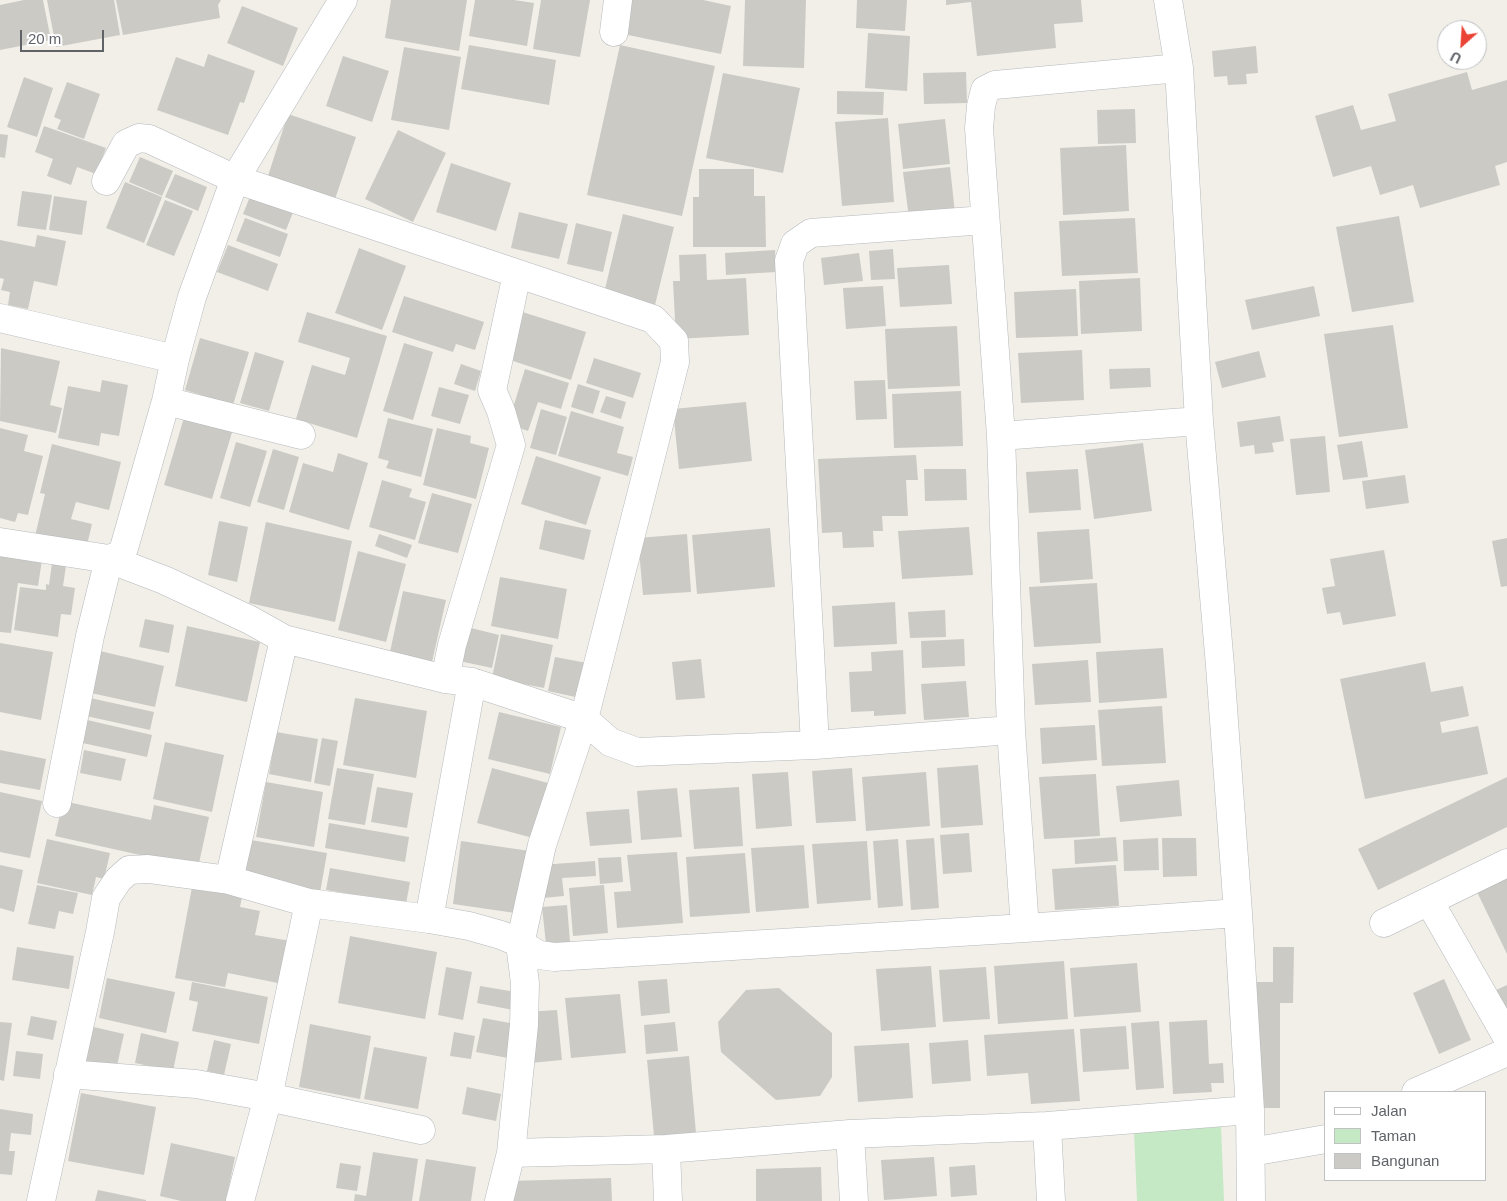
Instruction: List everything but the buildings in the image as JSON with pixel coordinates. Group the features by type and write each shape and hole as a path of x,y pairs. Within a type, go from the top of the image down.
{"street":[{"path":"109,559 120,555 124,548 166,402 175,359 192,297 235,179 343,0"},
{"path":"614,32 618,0"},
{"path":"1168,0 1179,68 1199,420 1220,666 1238,913 1250,1110 1250,1201"},
{"path":"1025,928 1011,730 1001,436 979,128 981,106 985,90 995,85 1179,68"},
{"path":"106,181 126,144 139,138 150,139 235,179 653,319 674,341 675,362 584,719 542,845 520,944 525,983 524,1025 511,1153 499,1201"},
{"path":"815,745 789,262 795,244 811,234 985,220"},
{"path":"429,919 458,681 452,645 511,445 501,411 492,390 516,274"},
{"path":"0,318 175,359"},
{"path":"166,402 301,435"},
{"path":"1001,436 1199,420"},
{"path":"0,542 109,559 164,580 284,638 458,681 584,719 610,742 637,752 815,745 1011,730"},
{"path":"57,803 90,636 109,559"},
{"path":"230,880 284,638"},
{"path":"1384,923 1507,863"},
{"path":"41,1201 106,898 118,880 129,870 148,869 230,880 309,903 469,926 501,935 539,955 554,957 1238,913"},
{"path":"1429,901 1507,1037"},
{"path":"240,1201 268,1097 309,903"},
{"path":"1418,1091 1507,1052"},
{"path":"68,1074 196,1084 268,1097 421,1130"},
{"path":"511,1153 666,1149 850,1134 1047,1126 1250,1110"},
{"path":"1047,1126 1051,1201"},
{"path":"850,1134 854,1201"},
{"path":"1251,1152 1324,1139"},
{"path":"666,1149 668,1201"}],"green space":[{"path":"1221,1127 1224,1201 1137,1201 1134,1131"}]}
